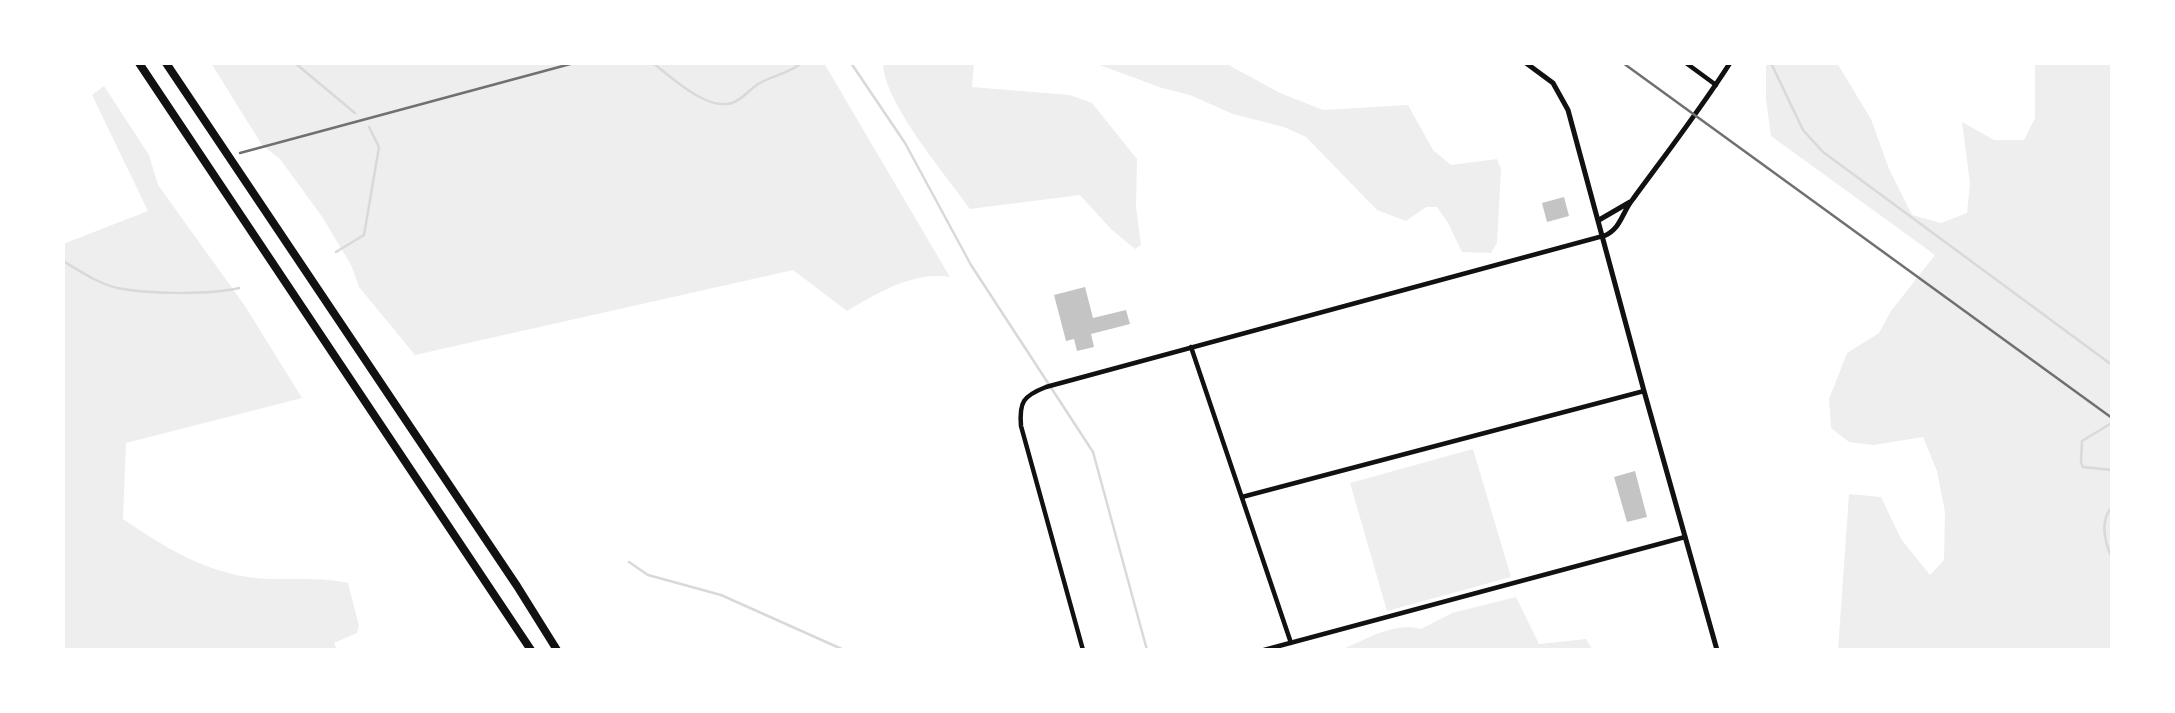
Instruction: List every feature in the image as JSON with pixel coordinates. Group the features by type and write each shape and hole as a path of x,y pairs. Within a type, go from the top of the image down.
{"highway":[{"path":"139,63 531,650"},
{"path":"166,63 517,586 557,650"}],"street":[{"path":"1526,63 1553,83 1568,110 1717,650"},
{"path":"1686,63 1716,85"},
{"path":"1083,650 1021,426 1020,410 1031,393 1604,236 1616,228 1630,202 1730,63"},
{"path":"1599,220 1630,202"},
{"path":"1191,347 1291,643"},
{"path":"1242,497 1644,391"},
{"path":"1264,650 1685,537"}],"shaded area":[{"path":"211,63 824,63 950,277 910,280 847,311 793,270 415,355 359,287 351,265 323,218 280,159 262,145"},
{"path":"883,63 974,63 972,87 1070,95 1092,103 1137,159 1136,207 1141,245 1135,249 1111,229 1080,195 970,209 904,117 886,79"},
{"path":"1094,63 1225,63 1280,93 1323,110 1408,105 1433,150 1451,165 1497,159 1501,169 1497,243 1491,253 1462,252 1437,207 1426,207 1406,221 1377,210 1306,137 1284,127 1233,114 1190,95 1162,88"},
{"path":"1766,63 1837,63 1871,119 1889,169 1912,215 1941,223 1967,213 1970,183 1962,122 1994,140 2024,140 2035,118 2035,63 2112,63 2112,650 1838,650 1849,494 1881,497 1901,539 1930,575 1944,560 1945,512 1937,471 1923,437 1873,445 1849,442 1831,428 1829,399 1847,353 1879,333 1891,311 1935,255 1771,136 1766,99"},
{"path":"104,86 149,155 158,185 245,306 302,398 126,443 123,519 170,549 220,571 256,578 348,583 359,626 357,633 334,643 337,650 63,650 63,244 148,211 92,95"},
{"path":"1473,449 1511,577 1387,611 1350,483"},
{"path":"1516,597 1539,644 1586,639 1593,650 1341,650 1391,630 1411,627 1421,629 1452,613"}],"building":[{"path":"1564,197 1569,216 1547,222 1542,203"},
{"path":"1085,287 1093,318 1126,310 1130,324 1091,334 1094,347 1077,351 1074,339 1066,341 1054,295"},
{"path":"1635,471 1647,517 1627,522 1614,477"}],"waterway":[{"path":"295,63 355,113"},
{"path":"653,63 690,92 722,104 736,102 758,84 802,63"},
{"path":"851,63 905,143 971,265 1093,452 1147,650"},
{"path":"1771,63 1803,130 1823,152 2112,365"},
{"path":"336,252 364,235 379,147 369,127"},
{"path":"63,261 103,283 130,290 195,293 239,288"},
{"path":"2110,424 2082,441 2081,462 2083,467 2112,470"},
{"path":"2112,507 2104,525 2105,539 2112,558"},
{"path":"629,562 648,575 721,595 844,650"}],"railway":[{"path":"240,153 574,63"},
{"path":"1623,63 2112,418"}]}
